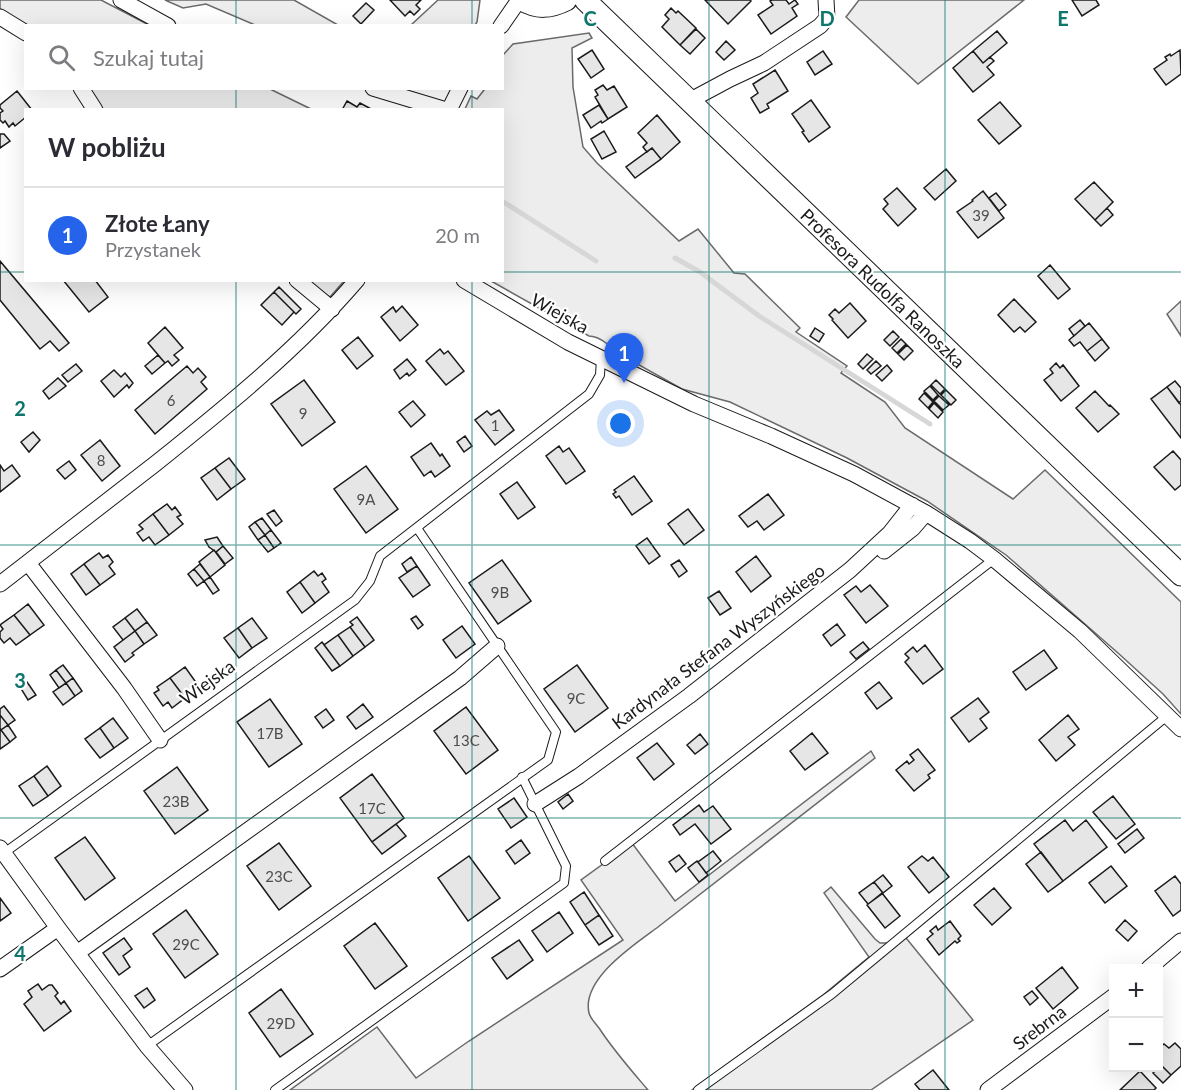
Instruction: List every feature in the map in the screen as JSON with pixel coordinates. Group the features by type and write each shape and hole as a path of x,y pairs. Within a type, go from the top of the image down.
{"street":[{"path":"121,0 164,24"},
{"path":"502,24 520,0 543,7 566,0"},
{"name":"Profesora Rudolfa Ranoszka","path":"585,0 1181,575"},
{"path":"689,100 764,63 820,26 827,18 826,0"},
{"path":"0,18 24,32"},
{"path":"82,90 94,108"},
{"path":"380,90 440,108"},
{"path":"448,108 459,90"},
{"path":"299,282 332,309"},
{"path":"0,584 226,406 332,309 355,282"},
{"name":"Wiejska","path":"467,282 568,342 601,357"},
{"path":"601,357 694,404 854,474 926,513 970,541 1080,631 1181,729"},
{"name":"Kardynała Stefana Wyszyńskiego","path":"535,804 579,776 689,696 850,570 891,533 912,505"},
{"path":"820,593 852,575 878,556 913,528 926,513"},
{"path":"28,563 124,688 160,740"},
{"path":"77,953 460,678 497,646"},
{"name":"Wiejska","path":"2,850 147,1046 185,1090"},
{"path":"0,969 58,928"},
{"path":"1155,964 1181,941"},
{"name":"Srebrna","path":"988,1090 1109,999"}],"lane":[{"name":"Wiejska","path":"2,850 355,600 370,581 380,556 589,394 600,375 601,357"},
{"path":"147,1046 548,760 556,732 417,528"},
{"path":"605,861 994,559"},
{"path":"698,1090 832,994 1167,716"},
{"path":"275,1090 564,883 566,866 522,777"}],"shaded area":[{"path":"0,0 101,0 147,24 25,24 0,9"},
{"path":"165,0 294,0 336,24 253,24 206,4 183,8"},
{"path":"438,0 480,0 476,24 412,24"},
{"path":"859,0 1024,0 918,84 846,17"},
{"path":"589,33 592,38 572,48 573,87 583,147 597,163 679,241 698,229 734,273 745,274 800,328 796,332 847,366 841,373 885,402 905,428 1013,499 1045,470 1181,602 1181,714 1163,694 1118,653 1006,555 927,501 847,458 730,402 682,389 614,351 600,339 589,336 493,282 504,282 504,108 465,108 471,96 477,99 484,90 504,90 504,54 513,44"},
{"path":"89,90 272,90 309,108 101,108"},
{"path":"307,282 343,282 330,297 319,292"},
{"path":"1181,301 1181,336 1167,314"},
{"path":"871,751 875,758 624,953 601,975 589,1000 589,1013 648,1090 290,1090 377,1027 416,1078 623,940 581,880 632,843 675,901"},
{"path":"831,887 880,943 888,943 902,933 973,1020 871,1090 692,1090 823,995 869,957 824,893"}],"building":[{"path":"390,0 421,0 416,5 420,9 414,15 410,11 405,16"},
{"path":"705,0 750,0 751,1 728,24"},
{"path":"786,0 789,4 795,0 798,4 792,8 797,16 771,34 758,15 773,5 770,1"},
{"path":"1072,0 1096,0 1099,5 1082,16"},
{"path":"366,3 374,10 361,24 353,16"},
{"path":"671,8 676,13 678,11 696,28 680,45 662,27 669,19 665,15"},
{"path":"696,29 705,38 690,54 680,45"},
{"path":"997,31 1007,43 983,63 973,51"},
{"path":"726,41 735,50 724,60 716,52"},
{"path":"592,50 604,69 591,78 578,59"},
{"path":"1180,50 1181,74 1166,85 1154,69 1167,60 1165,57"},
{"path":"823,51 832,64 815,75 807,62"},
{"path":"973,51 983,63 990,57 994,61 987,67 994,75 973,92 953,68"},
{"path":"775,70 788,91 767,104 769,108 760,113 751,98 758,93 753,84"},
{"path":"603,85 607,90 614,86 627,107 608,119 595,97 598,95 595,90"},
{"path":"17,91 30,108 24,108 24,119 15,126 13,123 9,127 5,121 3,123 0,120 0,113 3,111 0,105"},
{"path":"811,100 830,127 809,142 792,114"},
{"path":"347,101 357,107 360,103 369,108 343,108"},
{"path":"1000,102 1021,126 999,144 978,120"},
{"path":"599,105 608,119 591,128 583,115"},
{"path":"657,115 680,142 661,159 652,148 647,152 643,147 647,143 638,133"},
{"path":"604,131 616,152 602,159 591,139"},
{"path":"0,134 4,134 10,141 0,148"},
{"path":"652,148 661,159 635,178 626,167"},
{"path":"946,169 956,181 935,200 924,188"},
{"path":"1094,182 1113,202 1095,220 1075,199"},
{"path":"897,188 916,209 898,226 883,209 888,204 884,199"},
{"path":"983,191 1004,218 978,238 957,212"},
{"path":"996,193 1006,205 999,211 989,198"},
{"path":"1107,208 1113,215 1101,226 1095,220"},
{"path":"0,261 69,343 59,351 50,341 40,349 0,300"},
{"path":"1050,265 1070,289 1058,299 1038,276"},
{"path":"65,282 97,282 108,297 89,312"},
{"path":"279,287 301,309 296,314 274,292"},
{"path":"274,292 294,312 282,325 261,305"},
{"path":"1014,299 1036,322 1025,332 1020,327 1014,332 998,315"},
{"path":"850,303 866,321 848,338 829,315 835,309 839,313"},
{"path":"402,306 418,325 400,341 381,317 393,307 396,312"},
{"path":"1080,320 1085,326 1074,336 1069,329"},
{"path":"1089,323 1102,339 1087,351 1080,342 1074,346 1069,340"},
{"path":"165,327 183,348 174,355 179,360 172,366 168,361 165,363 148,343"},
{"path":"815,328 824,334 819,342 810,336"},
{"path":"893,331 899,337 890,346 884,340"},
{"path":"358,337 373,356 357,369 342,350"},
{"path":"901,339 906,344 897,353 892,348"},
{"path":"1102,339 1109,348 1095,361 1087,351"},
{"path":"907,345 913,351 904,360 898,354"},
{"path":"440,349 444,354 448,351 464,371 446,385 426,361"},
{"path":"867,354 873,359 863,369 858,364"},
{"path":"158,355 165,363 152,374 145,366"},
{"path":"407,359 416,370 400,379 394,370"},
{"path":"876,361 881,366 871,374 867,370"},
{"path":"1056,363 1060,368 1063,365 1079,386 1061,401 1044,380 1053,373 1050,369"},
{"path":"76,364 82,371 68,382 62,375"},
{"path":"887,365 892,371 882,381 876,375"},
{"path":"187,366 193,373 198,368 206,377 201,382 207,389 155,434 135,410"},
{"path":"114,370 121,377 125,373 133,383 129,388 127,385 114,397 101,381"},
{"path":"58,378 66,386 49,399 43,391"},
{"path":"304,380 335,422 302,446 271,404"},
{"path":"936,380 945,389 940,394 931,385"},
{"path":"1175,381 1181,388 1179,403 1167,387"},
{"path":"930,386 938,395 933,400 924,391"},
{"path":"1167,387 1181,405 1181,438 1151,399"},
{"path":"946,390 956,400 951,405 941,395"},
{"path":"1095,391 1119,414 1098,432 1076,408"},
{"path":"924,393 933,402 928,408 919,399"},
{"path":"939,396 949,405 943,410 934,401"},
{"path":"413,401 425,415 411,427 399,412"},
{"path":"934,403 943,412 938,418 929,409"},
{"path":"499,410 514,430 495,445 475,420 487,411 491,415"},
{"path":"33,432 40,440 29,452 21,442"},
{"path":"465,436 472,446 464,452 457,442"},
{"path":"100,440 120,466 102,481 81,455"},
{"path":"431,443 450,466 435,477 431,471 424,476 411,457"},
{"path":"559,446 563,452 569,448 585,471 566,484 546,456"},
{"path":"1173,451 1181,460 1181,485 1175,490 1154,467"},
{"path":"229,458 245,479 231,489 215,468"},
{"path":"69,461 76,470 65,479 57,470"},
{"path":"0,465 4,471 12,465 20,476 0,492"},
{"path":"366,466 398,509 366,533 334,489"},
{"path":"215,468 231,489 217,500 201,478"},
{"path":"634,476 652,501 632,515 619,496 616,498 613,494 616,492 614,490"},
{"path":"517,482 535,507 518,519 500,494"},
{"path":"768,494 784,515 764,530 757,521 748,527 739,516"},
{"path":"167,504 172,510 175,507 181,515 177,517 183,524 169,535 153,514"},
{"path":"688,509 704,530 684,545 668,524"},
{"path":"274,510 282,521 276,526 267,514"},
{"path":"153,514 169,535 155,545 149,537 143,541 137,533 143,529 139,525"},
{"path":"262,518 271,530 265,535 255,522"},
{"path":"255,522 265,535 258,540 249,527"},
{"path":"271,530 281,543 274,548 265,535"},
{"path":"265,535 274,548 268,552 258,540"},
{"path":"217,537 223,546 216,552 205,540"},
{"path":"647,538 660,556 649,564 636,546"},
{"path":"223,546 233,558 225,564 216,552"},
{"path":"214,550 225,565 210,577 199,562"},
{"path":"99,553 103,558 108,555 113,562 109,566 115,574 100,585 84,564"},
{"path":"756,556 771,576 751,592 736,572"},
{"path":"411,557 417,566 407,572 402,564"},
{"path":"502,560 531,601 498,624 469,583"},
{"path":"679,560 687,571 679,577 671,565"},
{"path":"84,564 100,585 86,595 71,574"},
{"path":"200,564 210,577 204,581 194,569"},
{"path":"417,566 430,585 413,597 399,578"},
{"path":"194,569 204,581 197,586 188,574"},
{"path":"314,571 318,576 322,573 326,579 322,582 329,592 315,603 300,582"},
{"path":"210,577 219,590 213,594 204,581"},
{"path":"300,582 315,603 302,613 287,592"},
{"path":"870,585 888,606 866,623 844,595 856,586 861,592"},
{"path":"719,591 731,608 720,615 708,598"},
{"path":"28,604 44,625 30,635 14,615"},
{"path":"137,609 147,622 135,631 125,618"},
{"path":"14,615 30,635 16,645 10,638 4,643 0,638 0,632 3,629 0,625"},
{"path":"416,616 423,625 418,629 411,619"},
{"path":"357,617 374,640 365,647 350,627 353,625 350,622"},
{"path":"125,618 135,631 123,640 113,627"},
{"path":"252,618 267,638 252,648 238,628"},
{"path":"147,622 157,635 144,644 135,631"},
{"path":"837,624 845,635 831,646 823,635"},
{"path":"462,626 475,644 456,658 443,640"},
{"path":"350,627 365,647 353,656 338,635"},
{"path":"238,628 252,648 239,658 224,638"},
{"path":"135,631 144,644 125,662 114,647"},
{"path":"338,635 353,656 340,666 324,645"},
{"path":"322,642 340,666 332,671 315,648"},
{"path":"863,642 869,649 856,659 850,652"},
{"path":"925,645 943,669 923,684 905,662 909,658 905,654 913,647 917,652"},
{"path":"1044,650 1057,668 1026,690 1013,672"},
{"path":"63,665 73,678 66,683 56,670"},
{"path":"577,665 608,708 575,732 544,689"},
{"path":"185,667 200,688 185,698 170,678"},
{"path":"56,670 66,683 59,688 50,675"},
{"path":"73,678 82,691 75,696 66,683"},
{"path":"170,678 185,698 172,708 168,702 163,706 154,693 159,690 157,687"},
{"path":"27,682 36,695 28,700 20,687"},
{"path":"879,682 892,698 877,709 865,693"},
{"path":"66,683 75,696 63,705 53,692"},
{"path":"978,698 989,712 980,719 987,728 969,742 951,718"},
{"path":"270,699 302,744 269,767 237,722"},
{"path":"363,704 373,717 356,729 347,717"},
{"path":"4,706 15,720 8,725 0,715 0,709"},
{"path":"466,707 498,750 466,774 434,731"},
{"path":"326,709 334,720 323,728 315,717"},
{"path":"0,715 8,725 1,730 0,728"},
{"path":"1068,715 1079,729 1068,737 1075,745 1056,761 1039,740"},
{"path":"113,718 128,738 114,748 100,728"},
{"path":"8,725 16,737 10,742 1,730"},
{"path":"100,728 114,748 100,758 85,739"},
{"path":"0,731 10,742 0,749"},
{"path":"812,733 828,753 805,770 790,751"},
{"path":"700,734 708,744 695,754 687,745"},
{"path":"657,743 674,764 654,780 637,758"},
{"path":"918,749 935,770 928,775 930,778 914,791 896,770 907,761 909,764 914,760 910,755"},
{"path":"47,766 61,786 48,796 34,776"},
{"path":"177,767 208,810 175,834 144,791"},
{"path":"372,774 404,818 372,842 340,798"},
{"path":"34,776 48,796 33,806 19,786"},
{"path":"568,794 573,801 563,809 558,802"},
{"path":"1113,796 1135,824 1116,839 1093,812"},
{"path":"514,798 527,817 511,828 498,809"},
{"path":"699,805 704,812 713,806 731,829 711,844 695,824 680,835 673,825"},
{"path":"1065,820 1073,831 1086,820 1107,847 1063,881 1034,844"},
{"path":"396,824 406,836 382,854 372,842"},
{"path":"1137,829 1144,838 1125,853 1118,844"},
{"path":"85,837 115,878 85,900 55,858"},
{"path":"521,840 530,853 515,864 506,851"},
{"path":"279,843 311,886 279,910 247,866"},
{"path":"713,851 721,861 706,873 698,862"},
{"path":"1041,852 1063,881 1048,892 1026,864"},
{"path":"679,855 686,864 676,872 669,862"},
{"path":"469,856 500,898 468,921 438,878"},
{"path":"922,856 928,861 933,857 949,877 929,893 908,867"},
{"path":"697,861 708,875 699,882 688,868"},
{"path":"1111,866 1127,886 1105,903 1089,883"},
{"path":"883,875 892,886 883,893 874,882"},
{"path":"1175,876 1181,884 1181,910 1173,916 1155,891"},
{"path":"874,882 883,893 868,904 859,893"},
{"path":"994,888 1011,908 992,925 974,905"},
{"path":"584,892 599,915 585,925 570,902"},
{"path":"882,893 900,916 885,928 867,905"},
{"path":"0,898 11,913 0,921"},
{"path":"186,910 218,954 185,978 153,934"},
{"path":"559,912 573,933 547,952 532,931"},
{"path":"599,915 613,936 599,945 585,925"},
{"path":"1125,920 1137,931 1128,941 1116,930"},
{"path":"950,921 961,936 958,939 960,941 957,943 955,941 939,955 927,939 933,934 930,931 936,926 938,930"},
{"path":"375,923 407,966 375,989 344,946"},
{"path":"124,938 132,949 123,956 130,967 119,975 103,953"},
{"path":"519,940 533,960 507,979 492,958"},
{"path":"1062,967 1078,988 1053,1009 1036,988"},
{"path":"38,984 42,990 52,985 58,993 55,996 61,1004 64,1001 71,1011 44,1031 24,1004 32,997 28,991"},
{"path":"147,988 155,1000 144,1008 135,996"},
{"path":"281,989 313,1034 280,1057 249,1013"},
{"path":"1032,991 1038,998 1030,1005 1024,997"},
{"path":"1175,1043 1181,1049 1181,1066 1171,1075 1163,1067 1163,1045 1169,1048"},
{"path":"1163,1067 1171,1075 1163,1083 1153,1073 1163,1072"},
{"path":"933,1070 949,1090 920,1090 915,1084"},
{"path":"1139,1072 1156,1088 1154,1090 1120,1090"}],"waterway":[{"path":"504,202 596,261"},
{"path":"675,258 700,272 759,316 930,424"}],"place":[{"name":"Złote Łany","path":"624,383"}]}
